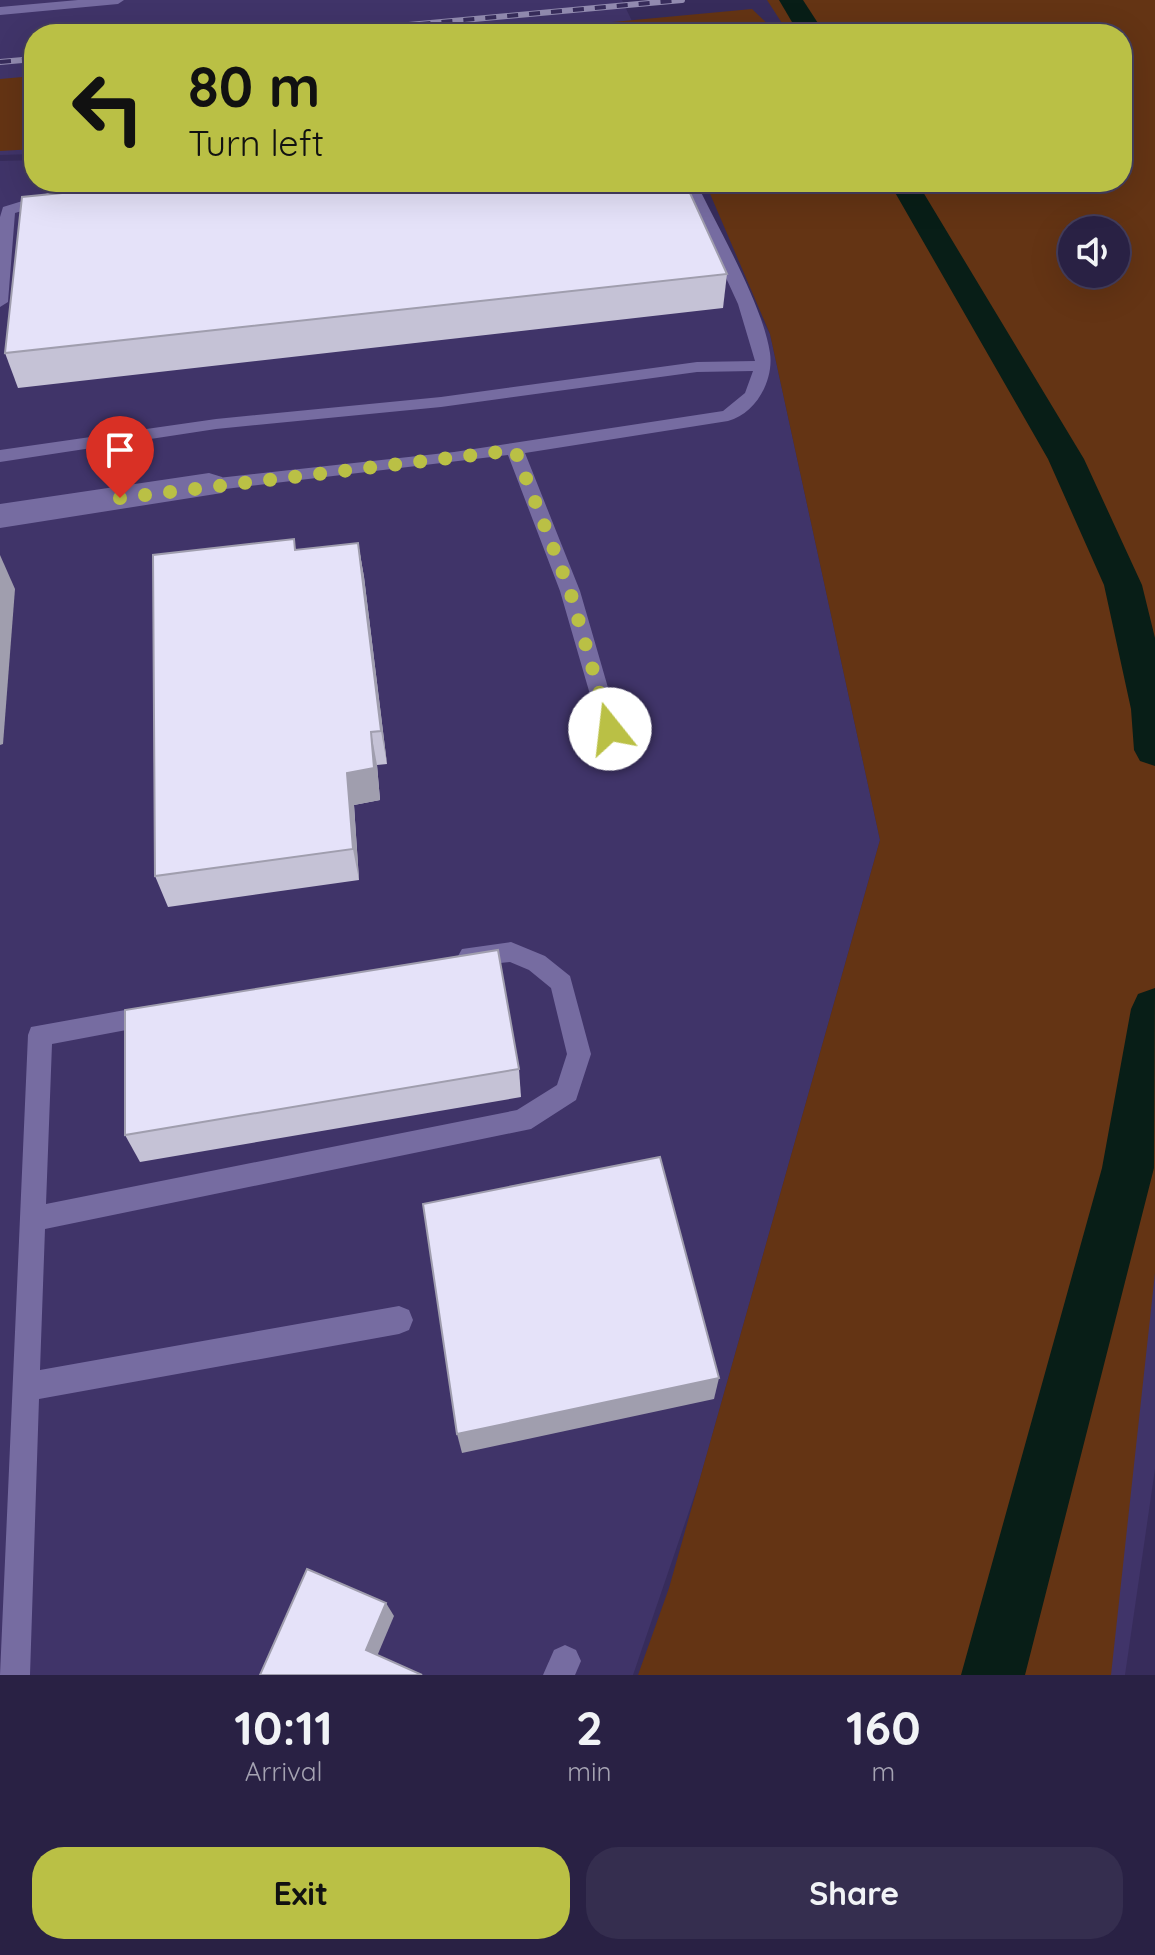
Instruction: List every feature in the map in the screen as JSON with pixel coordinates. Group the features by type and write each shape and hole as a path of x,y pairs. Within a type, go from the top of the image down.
{"street":[{"path":"0,516 209,485"}],"lane":[{"path":"0,11 118,0"},
{"path":"0,302 8,210 66,192"},
{"path":"209,485 515,450 728,416 750,402 764,360 756,327 694,192"},
{"path":"0,456 216,424 441,402 697,367 762,366"},
{"path":"515,450 570,591 610,729"},
{"path":"34,1219 522,1121 567,1092 579,1054 562,983 537,963 511,952 453,959"},
{"path":"14,1675 40,1035 178,1010"},
{"path":"27,1387 399,1320"}],"shaded area":[{"path":"0,0 622,0 633,24 24,24 24,154 0,155"},
{"path":"767,0 1155,0 1155,1273 1111,1675 638,1675 669,1588 880,840 770,334 709,192 1132,192 1132,24 783,24"},
{"path":"752,9 768,24 591,24"},
{"path":"24,77 24,150 0,151 0,79"},
{"path":"24,160 24,192 691,192 770,334 880,840 699,1482 633,1675 0,1675 0,161"},
{"path":"1155,1250 1155,1469 1125,1675 1059,1675"}],"building":[{"path":"72,192 690,192 727,274 5,353 22,197"},
{"path":"294,539 295,550 358,543 381,731 371,732 374,768 347,773 353,849 155,876 153,555"},
{"path":"498,950 519,1069 125,1135 125,1010"},
{"path":"660,1157 719,1378 457,1434 423,1204"},
{"path":"307,1569 386,1603 366,1650 422,1675 260,1675"}],"waterway":[{"path":"791,0 806,24"},
{"path":"909,192 1066,459 1123,585 1152,709 1155,750"},
{"path":"993,1675 1128,1168 1155,1009"}],"railway":[{"path":"419,24 682,0"},
{"path":"0,62 24,60"}],"route":[{"path":"120,498 515,450 570,591 610,729"}]}
